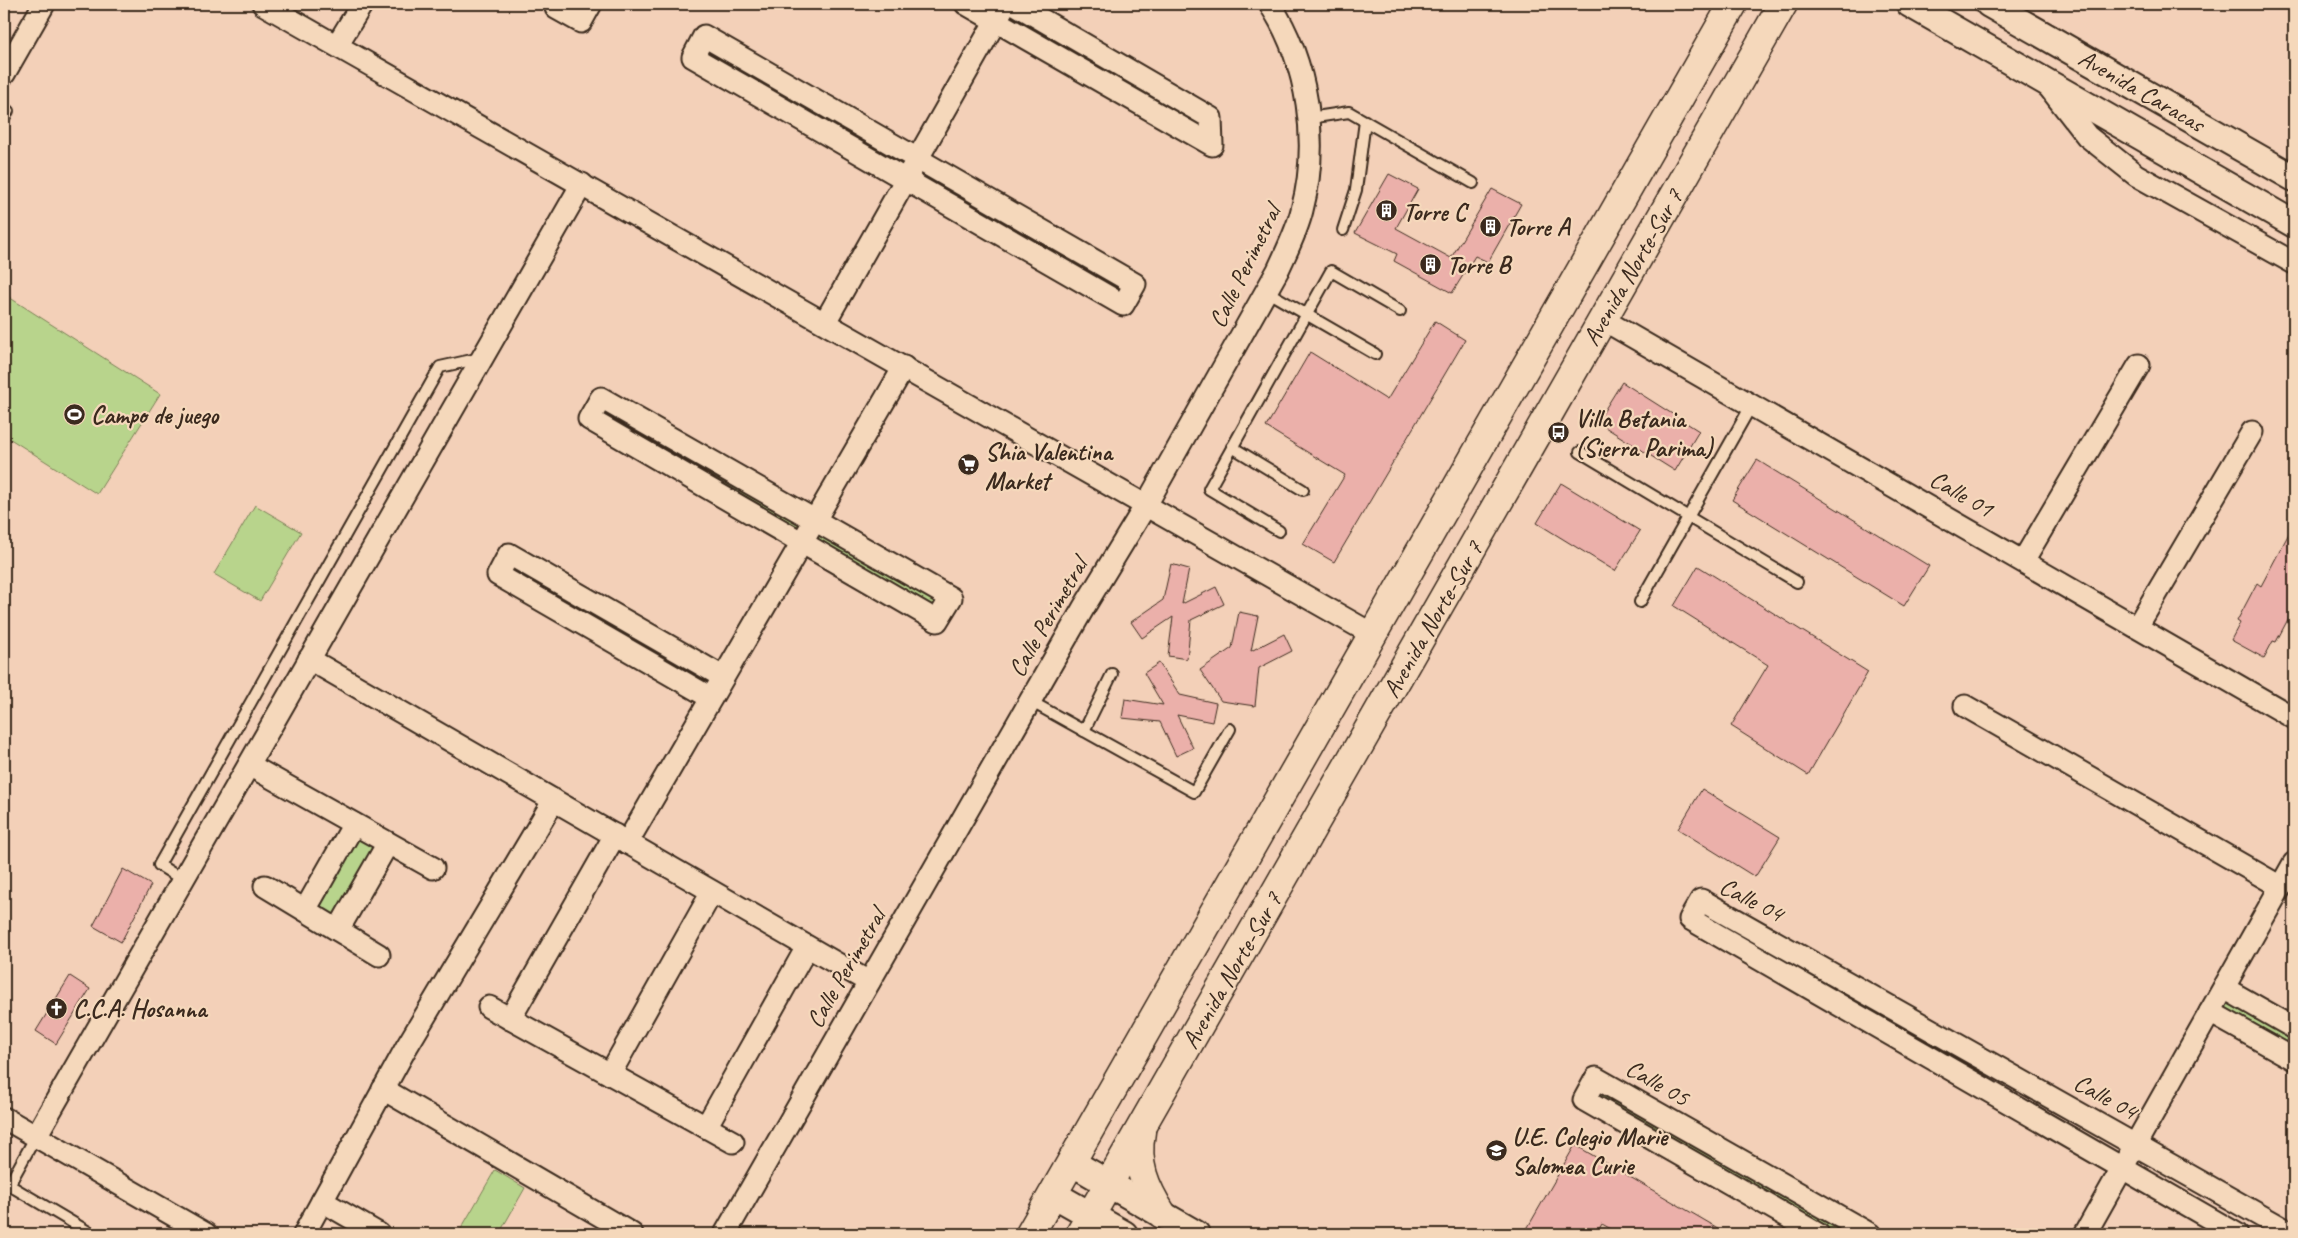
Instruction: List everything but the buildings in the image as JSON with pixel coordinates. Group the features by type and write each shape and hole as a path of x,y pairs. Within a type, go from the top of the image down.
{"main road":[{"name":"Avenida Norte-Sur 7","path":"1030,1234 1733,4"},
{"path":"1777,14 1803,4"},
{"name":"Avenida Norte-Sur 7","path":"1086,1225 1777,14"},
{"path":"1142,1124 1138,1159 1142,1179 1162,1214"}],"street":[{"path":"4,74 44,4"},
{"path":"263,4 1372,634"},
{"path":"332,42 347,4"},
{"path":"332,42 362,4"},
{"path":"558,4 556,8 581,22 591,4"},
{"path":"966,4 1001,12 1212,145 1211,118 1015,4"},
{"name":"Calle Perimetral","path":"725,1234 1030,701 1146,505 1266,291 1293,239 1302,210 1311,156 1309,118 1298,67 1286,33 1270,4"},
{"name":"Avenida Caracas","path":"1910,4 2294,224"},
{"name":"Avenida Caracas","path":"1989,4 2294,178"},
{"path":"825,322 1001,12"},
{"path":"704,36 918,158 1135,284 1123,305 692,57 704,36"},
{"name":"Avenida Caracas","path":"2044,80 2087,136 2122,165 2136,175 2294,263"},
{"path":"36,1136 582,184"},
{"name":"Calle 01","path":"1602,319 2294,718"},
{"path":"2023,561 2139,365"},
{"path":"510,1019 711,698 904,367"},
{"path":"601,398 951,598 937,621 801,542 589,420 601,398"},
{"path":"2137,627 2252,432"},
{"path":"711,698 498,575 509,554 723,677"},
{"path":"309,659 869,982"},
{"path":"1965,706 2281,887"},
{"path":"249,765 433,868"},
{"path":"304,1234 383,1090 554,800"},
{"path":"305,910 354,824"},
{"path":"338,930 388,843"},
{"path":"2085,1234 2294,863"},
{"path":"265,886 379,955"},
{"path":"610,1074 712,892"},
{"name":"Calle 04","path":"2237,1234 1690,919 1701,900 2135,1144 2256,1225 2293,1234"},
{"path":"706,1127 808,947"},
{"path":"2210,1012 2286,1054 2293,1027 2224,988"},
{"path":"489,1007 733,1142"},
{"name":"Calle 05","path":"1818,1234 1584,1100 1596,1078 1870,1234"},
{"path":"383,1090 632,1234"},
{"path":"4,1118 200,1233"},
{"path":"1071,1162 1196,1234"},
{"path":"1053,1194 1086,1225 1124,1234"},
{"path":"322,1201 379,1234"}],"lane":[{"path":"4,108 8,111 4,118"},
{"path":"1309,118 1349,112 1473,183"},
{"path":"1343,230 1356,190 1365,121"},
{"path":"1279,531 1209,489 1331,271 1400,311"},
{"path":"1266,291 1375,354"},
{"path":"183,880 159,865 440,367 482,358"},
{"path":"1640,602 1751,406"},
{"path":"1232,448 1303,490"},
{"path":"1580,452 1797,582"},
{"path":"1084,730 1112,674"},
{"path":"1030,701 1194,792 1230,729"},
{"path":"36,1136 6,1184 92,1234"}],"green space":[{"name":"Campo de juego","path":"4,294 160,394 97,494 4,435"},
{"path":"601,398 951,598 937,621 589,420"},
{"path":"255,505 301,532 260,601 214,574"},
{"path":"354,824 388,843 338,930 305,910"},
{"path":"2223,989 2294,1029 2294,1059 2211,1011"},
{"path":"1596,1078 1870,1234 1818,1234 1584,1100"},
{"path":"495,1170 525,1188 499,1234 458,1234"}],"place":[{"name":"Torre C","path":"1387,211"},
{"name":"Torre A","path":"1490,226"},
{"name":"Torre B","path":"1431,264"},
{"name":"Campo de juego","path":"75,414"},
{"name":"Villa Betania (Sierra Parima)","path":"1559,432"},
{"name":"Shia Valentina Market","path":"969,465"},
{"name":"C.C.A. Hosanna","path":"57,1008"},
{"name":"U.E. Colegio Marie Salomea Curie","path":"1496,1150"}]}
